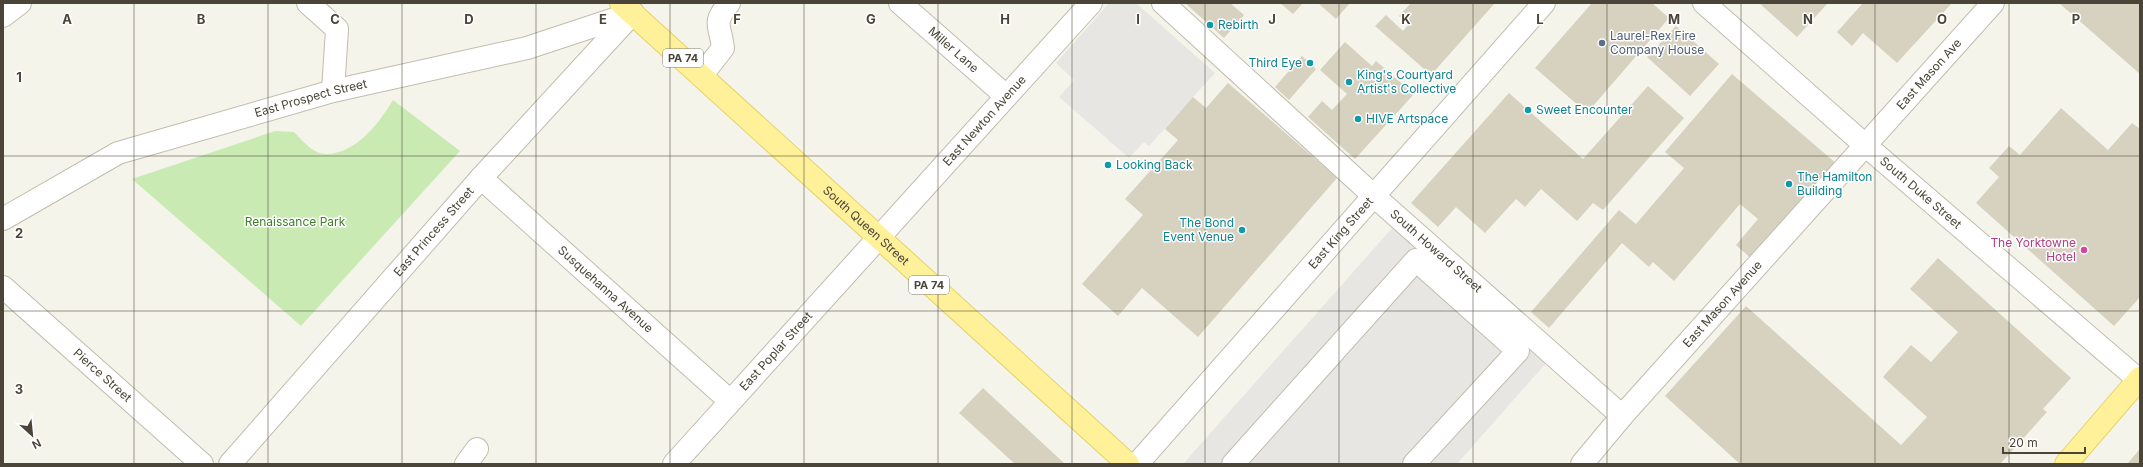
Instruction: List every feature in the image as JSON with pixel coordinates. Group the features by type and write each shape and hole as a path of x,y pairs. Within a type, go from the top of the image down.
{"main road":[{"name":"South Queen Street","path":"632,6 702,75 878,238 1128,464"},
{"path":"2066,464 2139,379"}],"street":[{"path":"3,16 20,3"},
{"path":"308,3 337,29 333,92"},
{"path":"702,75 723,48 717,27 718,16 729,3"},
{"name":"Miller Lane","path":"900,3 1006,96"},
{"name":"East Newton Avenue","path":"878,238 1091,3"},
{"name":"South Howard Street","path":"1163,3 1374,196 1622,416"},
{"name":"East King Street","path":"1137,464 1544,3"},
{"name":"South Duke Street","path":"1704,3 1865,145 2139,379"},
{"name":"East Mason Ave","path":"1865,145 1993,3"},
{"name":"East Prospect Street","path":"3,219 118,153 333,92 527,48 632,6"},
{"name":"East Princess Street","path":"230,464 632,6"},
{"name":"East Mason Avenue","path":"1582,464 1622,416 1865,145"},
{"name":"Susquehanna Avenue","path":"481,178 730,401"},
{"name":"East Poplar Street","path":"674,464 878,238"},
{"path":"1233,464 1416,260 1518,351 1414,464"},
{"name":"Pierce Street","path":"3,287 202,464"}],"green space":[{"name":"Renaissance Park","path":"393,100 460,151 301,326 132,179 275,131 294,132 308,146 317,152 326,154 337,153 347,149 366,136 381,118"}],"shaded area":[{"path":"1109,3 1136,3 1215,73 1149,146 1144,142 1129,158 1059,97 1074,80 1056,63"},
{"path":"1393,227 1547,362 1457,464 1183,464"}],"building":[{"path":"1185,3 1230,3 1244,15 1224,38"},
{"path":"1280,3 1303,3 1293,14"},
{"path":"1318,3 1350,3 1336,19"},
{"path":"1411,3 1495,3 1431,75 1375,26 1386,15 1403,31 1408,25 1399,16"},
{"name":"Laurel-Rex Fire Company House","path":"1592,3 1652,3 1669,18 1587,113 1535,68"},
{"path":"1759,3 1826,3 1827,4 1797,37"},
{"path":"1863,3 1952,3 1897,63 1863,33 1852,46 1837,32"},
{"path":"2059,3 2140,3 2140,74"},
{"path":"1676,26 1719,64 1690,96 1647,57"},
{"path":"1345,42 1372,66 1376,61 1414,94 1355,159 1308,117 1322,101 1332,110 1347,94 1320,70"},
{"path":"1302,56 1316,69 1289,100 1275,87"},
{"path":"1732,74 1837,164 1754,261 1736,245 1758,219 1740,204 1674,281 1653,262 1649,267 1622,243 1549,328 1531,312 1619,210 1636,224 1684,168 1665,152"},
{"name":"The Bond Event Venue","path":"1228,83 1337,178 1198,337 1142,288 1118,316 1082,284 1143,215 1125,199 1178,140 1165,129 1193,97 1206,108"},
{"path":"1648,86 1684,118 1603,210 1593,203 1577,221 1541,189 1525,207 1516,199 1485,233 1456,207 1438,227 1411,203 1509,93 1583,159"},
{"name":"The Yorktowne Hotel","path":"2061,108 2108,150 2132,123 2140,129 2140,297 2114,326 1976,203 1999,177 1989,168 2009,146 2020,155"},
{"path":"1938,258 2071,378 2043,409 2047,412 2000,464 1740,464 1665,396 1746,306 1901,445 1927,417 1883,377 1911,345 1931,362 1958,332 1910,289"},
{"path":"983,388 1065,464 1015,464 959,413"},
{"path":"2140,449 2140,464 2127,464"}],"place":[{"name":"Rebirth","path":"1210,25"},
{"name":"Laurel-Rex Fire Company House","path":"1602,43"},
{"name":"Third Eye","path":"1310,63"},
{"name":"King's Courtyard Artist's Collective","path":"1349,82"},
{"name":"Sweet Encounter","path":"1528,110"},
{"name":"HIVE Artspace","path":"1358,119"},
{"name":"Looking Back","path":"1108,165"},
{"name":"The Hamilton Building","path":"1789,184"},
{"name":"The Bond Event Venue","path":"1242,230"},
{"name":"The Yorktowne Hotel","path":"2084,250"}]}
